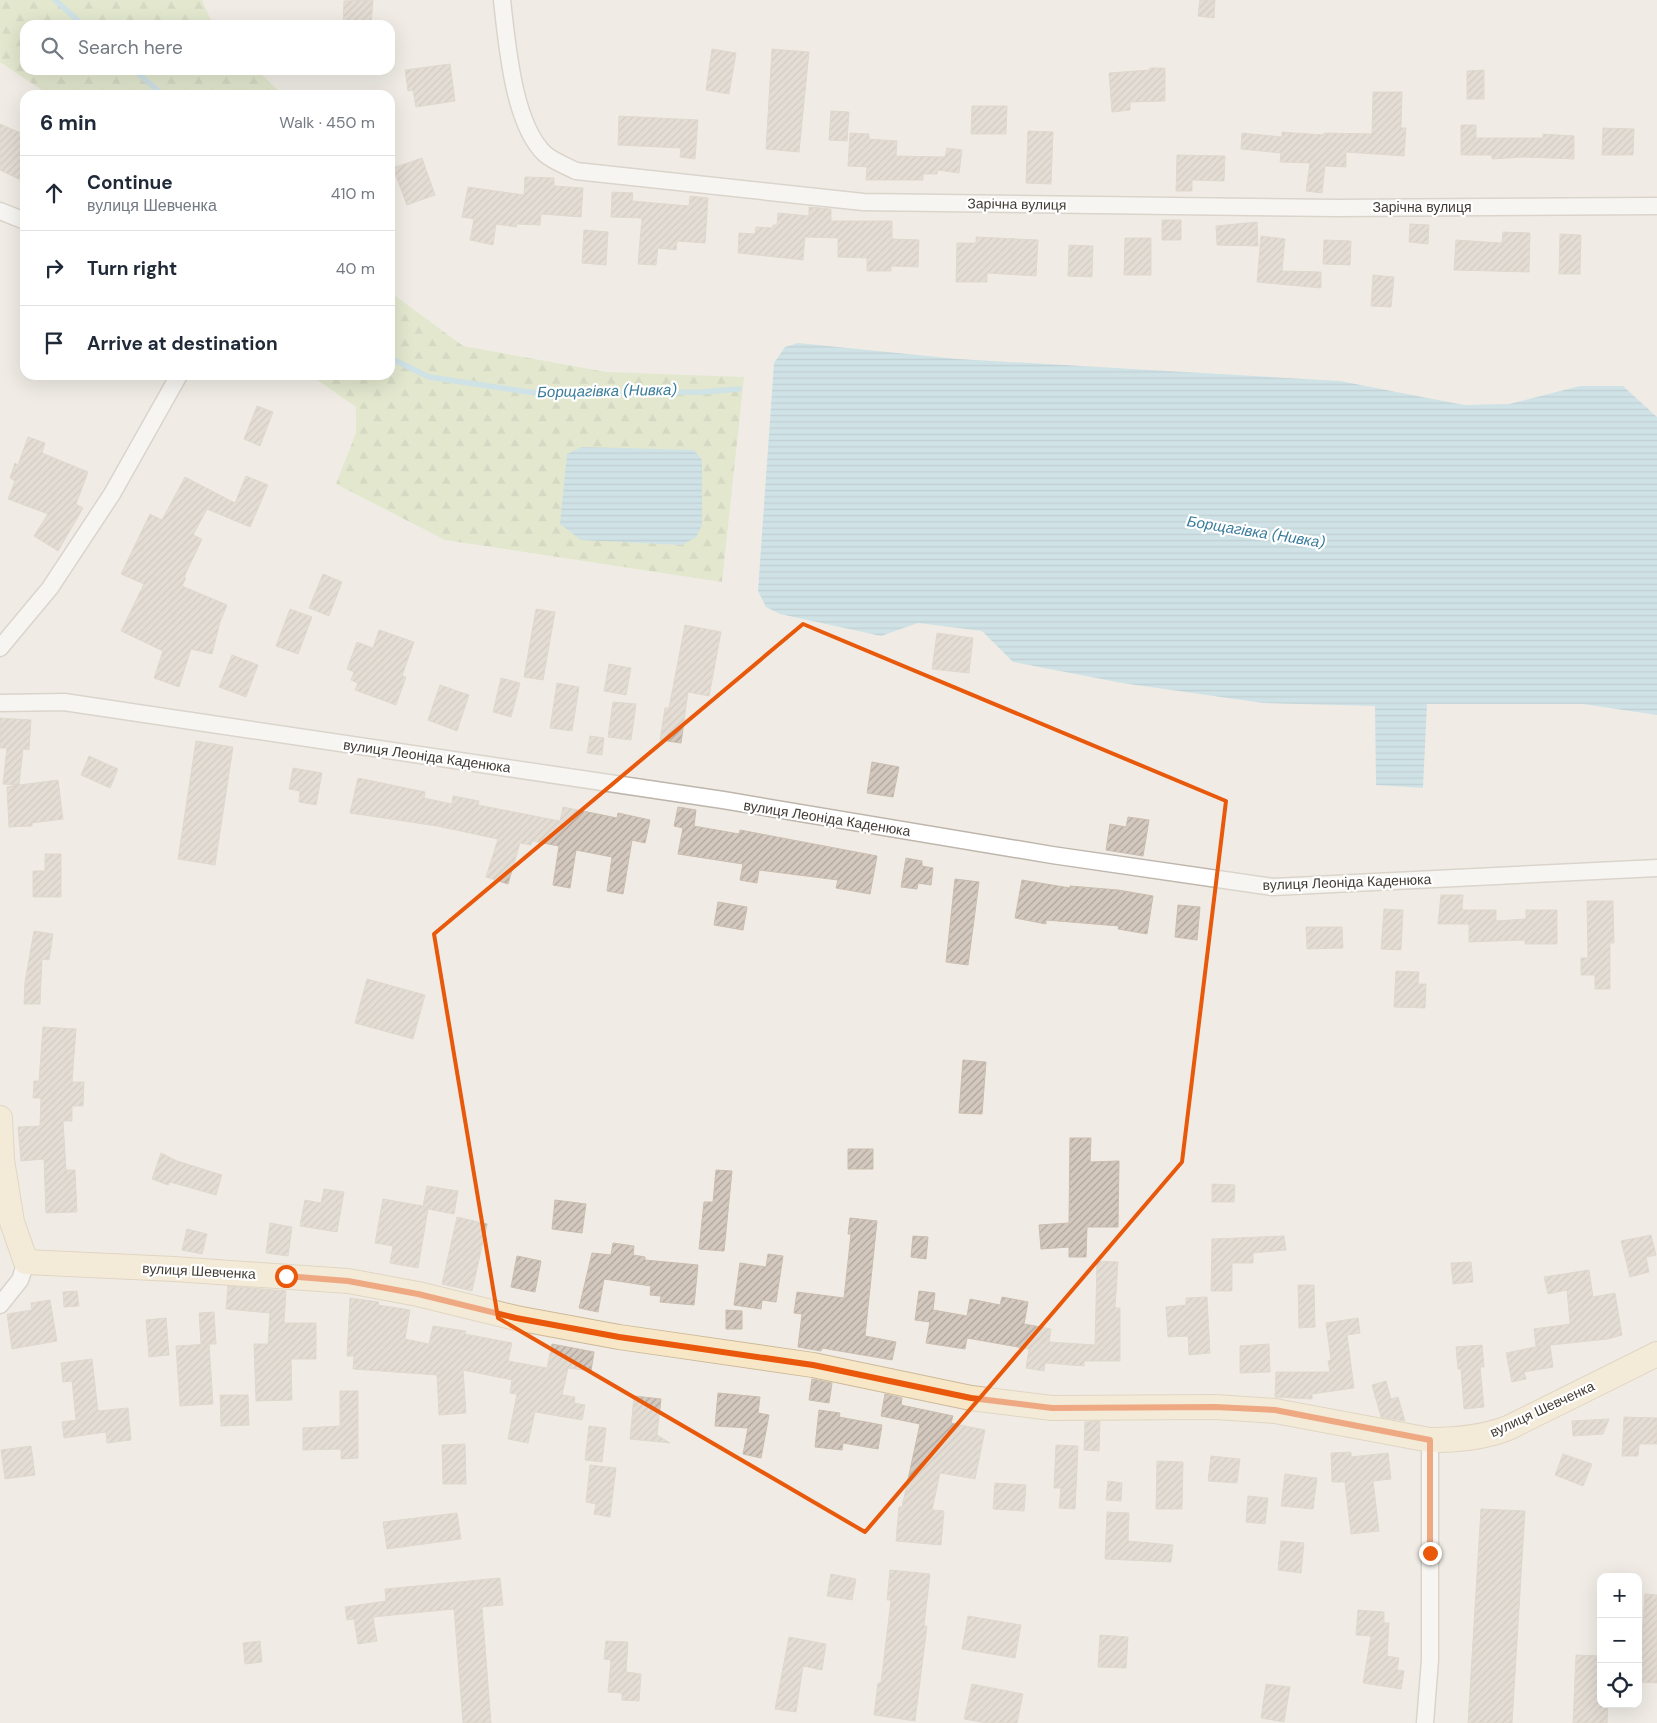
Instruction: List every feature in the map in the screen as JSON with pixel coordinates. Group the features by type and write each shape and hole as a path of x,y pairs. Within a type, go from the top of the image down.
{"street":[{"name":"Зарічна вулиця","path":"502,0 520,109 533,139 546,155 576,171 863,202 1337,208 1657,206"},
{"path":"0,211 20,219"},
{"path":"0,648 50,588 107,502 176,380"},
{"name":"вулиця Леоніда Каденюка","path":"0,703 64,702 723,800 1052,855 1273,887 1657,868"},
{"path":"0,1118 2,1160 12,1222 26,1262 20,1280 0,1305"},
{"name":"вулиця Шевченка","path":"26,1262 174,1268 348,1281 418,1294 516,1318 619,1337 813,1365 971,1398 1052,1408 1215,1407 1275,1410 1430,1440 1455,1440 1493,1434 1657,1354"},
{"path":"1425,1723 1430,1660 1430,1440"}],"highlighted area":[{"path":"803,624 1226,801 1182,1162 865,1532 498,1318 434,934"}],"green space":[{"path":"0,0 202,0 211,20 20,20 20,75 262,75 278,90 42,90 0,62"},
{"path":"395,296 463,346 606,372 744,377 722,582 445,540 336,484 356,433 356,407 317,380 395,380"}],"water":[{"path":"798,343 958,359 1340,381 1464,405 1509,404 1580,386 1623,386 1657,417 1657,715 1583,704 1427,704 1423,788 1376,785 1375,706 1263,703 1122,683 1013,662 982,631 918,623 881,636 780,614 766,607 758,591 774,363 785,347"},
{"path":"582,447 694,450 702,460 702,525 696,537 682,545 581,540 560,524 567,454"}],"building":[{"path":"373,0 371,20 343,20 344,1"},
{"path":"1200,0 1215,0 1214,18 1198,16"},
{"path":"712,49 736,53 729,94 706,90"},
{"path":"772,49 809,52 799,152 766,149"},
{"path":"450,64 455,101 416,107 413,90 408,91 405,70"},
{"path":"1150,68 1165,68 1165,101 1130,102 1130,110 1112,112 1109,73 1150,70"},
{"path":"1484,70 1484,99 1467,99 1467,71"},
{"path":"1373,92 1402,92 1401,128 1406,128 1404,156 1346,152 1346,167 1325,166 1322,193 1306,191 1310,163 1280,162 1281,153 1241,149 1242,133 1282,137 1282,132 1324,135 1324,133 1372,134"},
{"path":"972,106 1007,106 1006,134 971,134"},
{"path":"831,111 849,112 847,141 829,140"},
{"path":"619,116 698,120 695,159 680,157 681,148 618,145"},
{"path":"0,124 20,133 20,180 0,170"},
{"path":"1461,125 1476,125 1476,138 1543,138 1543,134 1574,136 1574,159 1524,157 1492,159 1492,155 1461,155"},
{"path":"1603,128 1634,129 1633,155 1602,155"},
{"path":"1028,131 1053,132 1051,184 1026,183"},
{"path":"850,133 869,134 869,139 897,141 896,156 945,157 947,148 962,150 959,173 938,170 937,174 923,174 923,180 866,180 867,167 848,166"},
{"path":"1177,155 1225,156 1224,181 1192,180 1192,191 1176,191"},
{"path":"422,158 435,195 407,205 395,173 395,167"},
{"path":"525,177 554,178 554,186 583,188 581,217 541,214 540,225 517,224 516,227 496,224 493,245 470,240 474,219 462,217 468,187 524,195"},
{"path":"612,192 633,193 632,201 689,206 690,196 708,198 705,243 677,241 676,250 658,248 656,265 638,264 642,218 611,217"},
{"path":"809,207 831,209 831,221 892,221 892,239 919,240 918,267 891,266 891,271 867,271 867,258 838,257 838,238 805,237 803,260 738,253 739,233 755,234 756,227 773,228 773,225 777,225 778,213 809,216"},
{"path":"1162,220 1181,220 1181,240 1162,240"},
{"path":"1257,222 1258,246 1217,245 1216,226"},
{"path":"1410,224 1429,225 1428,244 1409,242"},
{"path":"584,230 608,232 606,265 582,263"},
{"path":"1503,232 1530,233 1529,272 1454,270 1456,240 1502,243"},
{"path":"1560,234 1581,235 1580,274 1559,274"},
{"path":"1261,236 1285,239 1282,271 1321,272 1321,288 1257,282"},
{"path":"976,237 1038,240 1036,276 987,273 987,282 956,282 957,243 976,243"},
{"path":"1125,238 1151,238 1151,275 1124,275"},
{"path":"1324,240 1351,241 1350,265 1323,264"},
{"path":"1069,245 1093,246 1092,277 1068,276"},
{"path":"1373,275 1394,277 1391,307 1371,306"},
{"path":"257,406 273,412 260,446 244,439"},
{"path":"28,437 45,443 42,453 88,472 76,504 83,508 58,551 34,536 48,514 8,499 15,481 10,478 15,463 18,465"},
{"path":"246,476 268,485 250,527 207,509 193,535 202,539 184,577 186,578 182,586 227,605 220,622 212,654 191,649 179,687 154,678 163,651 121,631 144,584 121,574 150,514 162,520 185,477 235,503"},
{"path":"323,574 342,582 329,616 309,608"},
{"path":"290,609 312,617 298,654 276,646"},
{"path":"536,609 555,612 543,680 524,677"},
{"path":"685,625 721,632 709,696 688,692 681,743 660,740 665,708 669,708"},
{"path":"379,630 414,642 402,676 406,677 396,705 355,690 358,683 351,680 354,672 347,669 357,642 373,648"},
{"path":"937,633 973,638 969,673 932,669"},
{"path":"232,655 258,665 246,697 219,687"},
{"path":"609,664 631,668 626,695 604,691"},
{"path":"501,678 520,683 511,717 493,712"},
{"path":"557,683 579,687 572,731 550,728"},
{"path":"440,685 469,695 457,731 428,720"},
{"path":"613,702 636,704 631,740 608,737"},
{"path":"0,718 31,720 29,750 23,749 19,785 58,780 63,819 32,823 32,826 9,827 7,787 17,785 3,784 7,748 0,748"},
{"path":"590,736 604,738 602,755 587,753"},
{"path":"196,741 233,747 215,865 178,859"},
{"path":"89,756 118,769 110,788 81,775"},
{"path":"872,762 899,767 893,797 867,793"},
{"path":"293,768 322,773 316,805 299,802 300,791 289,789"},
{"path":"358,778 425,792 424,798 452,804 453,796 479,801 478,805 560,821 563,807 617,818 618,813 650,820 645,843 632,840 623,894 607,891 612,857 576,850 570,888 553,885 559,846 532,841 531,845 520,843 508,884 486,877 498,839 437,826 350,813"},
{"path":"678,807 696,810 694,826 739,834 740,830 877,856 870,894 836,888 838,880 759,870 757,883 740,880 743,864 678,854 683,828 674,826"},
{"path":"1128,817 1149,820 1143,856 1106,850 1110,824 1126,827"},
{"path":"45,854 61,854 61,897 33,897 33,871 45,871"},
{"path":"906,858 922,861 922,866 933,868 931,885 918,883 917,889 901,887"},
{"path":"955,879 979,882 968,965 946,962"},
{"path":"1022,880 1070,888 1070,886 1118,890 1153,896 1147,934 1118,929 1119,926 1046,920 1046,924 1015,918"},
{"path":"1441,895 1463,895 1462,910 1496,910 1496,921 1526,919 1526,910 1557,910 1557,944 1525,944 1525,940 1469,942 1469,924 1438,924"},
{"path":"1587,901 1613,901 1614,943 1610,943 1610,989 1595,989 1595,975 1581,975 1581,958 1588,958"},
{"path":"718,902 747,907 743,930 714,925"},
{"path":"1178,905 1200,907 1197,940 1175,937"},
{"path":"1384,909 1403,910 1401,950 1381,949"},
{"path":"1306,927 1342,927 1343,948 1307,949"},
{"path":"34,931 53,934 49,960 42,959 40,1004 24,1004 25,982"},
{"path":"1396,971 1419,972 1418,984 1426,984 1425,1008 1394,1007"},
{"path":"367,979 425,995 413,1039 355,1023"},
{"path":"43,1027 76,1029 72,1082 84,1082 83,1106 72,1106 72,1121 63,1121 66,1170 75,1170 77,1212 46,1213 44,1159 21,1161 18,1127 40,1126 41,1098 33,1098 34,1081 39,1081"},
{"path":"963,1060 986,1062 982,1114 959,1113"},
{"path":"1070,1138 1091,1138 1090,1162 1119,1161 1118,1227 1087,1227 1086,1257 1069,1257 1069,1247 1041,1249 1039,1225 1069,1223"},
{"path":"848,1149 873,1149 873,1169 848,1169"},
{"path":"161,1153 177,1161 222,1175 216,1195 170,1182 168,1185 152,1179"},
{"path":"716,1170 732,1171 724,1251 699,1249 704,1202 713,1202"},
{"path":"1212,1184 1235,1185 1234,1202 1212,1202"},
{"path":"427,1186 458,1191 454,1214 428,1209 418,1268 390,1263 393,1246 375,1243 383,1199 423,1206"},
{"path":"324,1189 344,1192 337,1232 300,1226 305,1200 321,1203"},
{"path":"555,1200 586,1204 582,1233 552,1229"},
{"path":"457,1217 487,1224 472,1291 442,1284"},
{"path":"850,1218 877,1221 865,1336 896,1342 892,1360 822,1348 821,1351 798,1347 802,1314 794,1313 797,1292 844,1298 851,1234 848,1234"},
{"path":"270,1223 292,1227 288,1256 266,1253"},
{"path":"187,1229 207,1234 202,1254 182,1250"},
{"path":"1651,1235 1656,1255 1646,1257 1649,1272 1630,1277 1621,1241"},
{"path":"913,1236 928,1237 926,1259 911,1257"},
{"path":"1284,1236 1286,1250 1253,1253 1253,1263 1232,1263 1232,1291 1211,1291 1212,1239"},
{"path":"613,1243 634,1246 633,1255 645,1257 645,1260 698,1265 694,1305 660,1302 661,1296 650,1295 651,1286 604,1279 598,1312 579,1308 592,1253 611,1255"},
{"path":"768,1254 783,1256 776,1302 762,1300 761,1309 734,1305 740,1263 766,1267"},
{"path":"517,1256 541,1261 535,1292 511,1287"},
{"path":"1097,1261 1118,1262 1115,1308 1120,1308 1120,1361 1084,1361 1084,1366 1045,1363 1044,1371 1026,1368 1029,1349 967,1338 965,1349 926,1343 930,1322 915,1320 919,1291 935,1293 933,1310 967,1316 970,1299 1000,1305 1002,1297 1028,1302 1024,1324 1051,1329 1049,1342 1095,1345"},
{"path":"1471,1262 1473,1282 1453,1284 1451,1263"},
{"path":"1589,1270 1593,1297 1615,1293 1622,1335 1608,1339 1550,1345 1553,1367 1524,1372 1526,1379 1512,1382 1506,1353 1545,1345 1536,1346 1534,1329 1570,1324 1567,1290 1548,1294 1544,1277"},
{"path":"1298,1285 1314,1285 1315,1327 1299,1328"},
{"path":"228,1286 286,1291 284,1323 316,1323 316,1359 291,1359 292,1400 256,1401 254,1344 268,1344 270,1313 226,1309"},
{"path":"77,1291 79,1306 64,1307 63,1292"},
{"path":"1207,1297 1210,1353 1189,1355 1188,1336 1168,1337 1166,1307 1186,1305 1186,1298"},
{"path":"350,1298 379,1302 378,1305 410,1310 405,1339 429,1344 433,1326 466,1331 465,1334 512,1343 508,1361 547,1368 552,1344 594,1352 591,1371 568,1368 562,1395 575,1397 574,1403 585,1405 582,1420 535,1412 528,1443 508,1439 517,1394 510,1393 512,1380 463,1370 466,1413 439,1415 437,1375 353,1369 354,1356 347,1356"},
{"path":"50,1300 57,1341 12,1349 7,1314 32,1310 31,1303"},
{"path":"726,1310 742,1311 742,1329 726,1329"},
{"path":"214,1312 216,1344 201,1344 199,1313"},
{"path":"166,1318 169,1355 149,1357 146,1320"},
{"path":"1358,1318 1360,1333 1347,1335 1354,1388 1312,1394 1312,1399 1275,1397 1276,1372 1330,1372 1328,1361 1331,1360 1326,1323"},
{"path":"209,1344 213,1404 180,1406 176,1346"},
{"path":"1269,1344 1270,1372 1240,1373 1240,1346"},
{"path":"1482,1345 1484,1367 1480,1367 1484,1407 1464,1409 1461,1369 1458,1369 1456,1347"},
{"path":"92,1359 98,1411 128,1408 131,1440 107,1443 106,1432 64,1438 62,1422 76,1420 72,1381 63,1382 61,1363"},
{"path":"812,1379 832,1383 829,1403 809,1400"},
{"path":"1386,1381 1391,1399 1398,1397 1405,1421 1381,1417 1372,1385"},
{"path":"340,1391 358,1391 358,1458 341,1459 341,1449 303,1450 303,1428 340,1426"},
{"path":"718,1393 760,1397 758,1413 769,1415 761,1458 743,1454 748,1428 715,1426"},
{"path":"885,1394 902,1398 901,1405 953,1416 951,1423 985,1430 975,1479 940,1473 932,1510 944,1511 941,1545 896,1541 899,1507 902,1507 920,1424 881,1416"},
{"path":"220,1395 248,1395 249,1425 221,1426"},
{"path":"634,1396 661,1399 657,1435 670,1443 630,1439"},
{"path":"819,1410 840,1413 839,1417 882,1425 878,1449 843,1443 842,1450 815,1447"},
{"path":"1624,1417 1657,1418 1657,1444 1639,1444 1638,1456 1622,1456"},
{"path":"1609,1419 1603,1434 1573,1436 1572,1421"},
{"path":"1100,1421 1099,1451 1084,1450 1085,1422"},
{"path":"589,1426 606,1428 602,1462 585,1460"},
{"path":"465,1444 466,1484 443,1484 442,1445"},
{"path":"1056,1445 1078,1446 1075,1509 1059,1508 1061,1488 1054,1488"},
{"path":"31,1446 35,1475 5,1479 1,1450"},
{"path":"1351,1452 1351,1457 1388,1453 1391,1479 1373,1481 1379,1531 1351,1534 1345,1482 1332,1482 1331,1453"},
{"path":"1563,1454 1592,1464 1583,1486 1555,1475"},
{"path":"1211,1456 1240,1459 1237,1483 1208,1481"},
{"path":"1157,1461 1183,1462 1182,1509 1156,1509"},
{"path":"590,1465 616,1468 610,1517 594,1514 596,1504 586,1502"},
{"path":"1285,1474 1317,1478 1313,1509 1281,1506"},
{"path":"1108,1481 1122,1483 1121,1501 1106,1500"},
{"path":"995,1483 1026,1485 1024,1511 993,1509"},
{"path":"1248,1496 1268,1498 1265,1524 1246,1522"},
{"path":"1481,1509 1525,1511 1512,1723 1468,1723"},
{"path":"1107,1512 1129,1513 1128,1541 1173,1545 1171,1562 1105,1559"},
{"path":"457,1513 461,1539 387,1549 383,1522"},
{"path":"1281,1541 1304,1543 1301,1573 1278,1570"},
{"path":"890,1570 930,1574 924,1626 927,1626 915,1721 874,1715 878,1683 881,1683 891,1600 887,1600"},
{"path":"831,1574 856,1579 852,1600 827,1596"},
{"path":"500,1578 503,1605 482,1607 491,1723 463,1723 454,1609 373,1617 377,1641 358,1644 354,1619 347,1620 345,1607 386,1601 385,1589"},
{"path":"1645,1594 1657,1595 1657,1683 1642,1682 1642,1638"},
{"path":"1358,1610 1384,1612 1384,1623 1389,1623 1387,1656 1399,1658 1397,1670 1404,1671 1401,1689 1363,1683 1371,1636 1356,1635"},
{"path":"968,1616 1021,1625 1015,1658 962,1649"},
{"path":"1100,1635 1128,1637 1126,1668 1098,1667"},
{"path":"789,1637 826,1644 822,1670 803,1666 796,1712 775,1709"},
{"path":"260,1641 262,1662 245,1664 243,1643"},
{"path":"606,1641 628,1642 626,1672 641,1674 639,1701 622,1700 622,1693 608,1692 611,1660 604,1659"},
{"path":"1576,1655 1597,1656 1597,1708 1608,1708 1607,1723 1573,1723"},
{"path":"972,1684 1023,1694 1017,1723 986,1723 964,1719"},
{"path":"1266,1684 1290,1687 1284,1722 1261,1718"}],"waterway":[{"name":"Борщагівка (Нивка)","path":"55,0 77,20"},
{"name":"Борщагівка (Нивка)","path":"140,75 157,90"},
{"name":"Борщагівка (Нивка)","path":"395,360 429,377 542,394 704,392 739,389"}],"route":[{"path":"286,1276 348,1281 418,1294 516,1318 619,1337 813,1365 880,1377 971,1398 1052,1408 1215,1407 1275,1410 1430,1440 1430,1553"}]}
